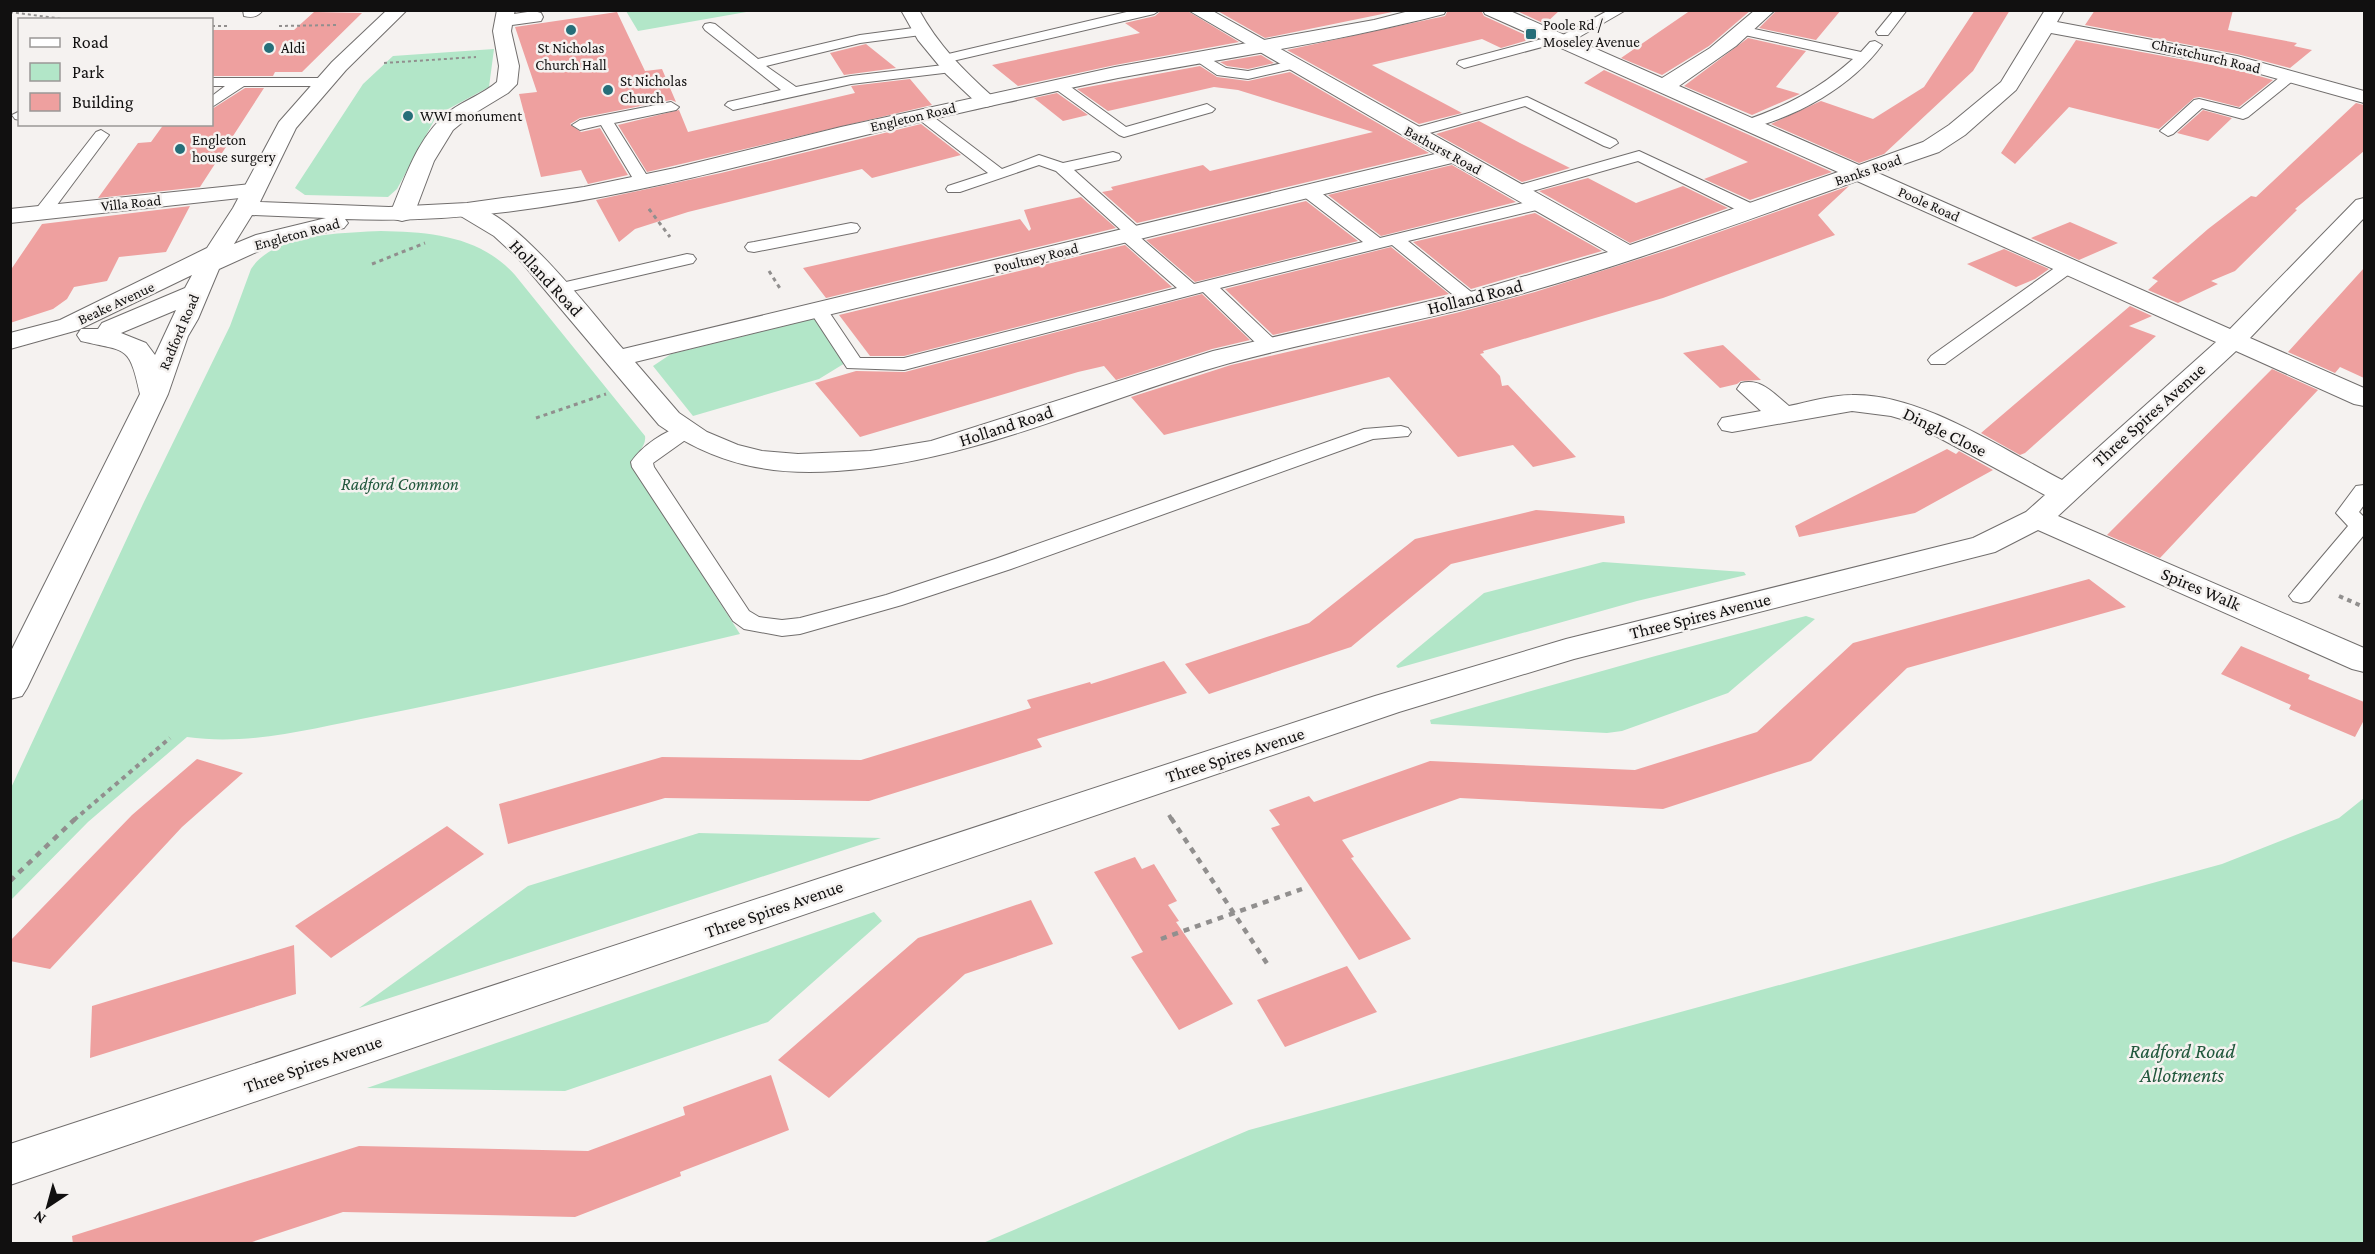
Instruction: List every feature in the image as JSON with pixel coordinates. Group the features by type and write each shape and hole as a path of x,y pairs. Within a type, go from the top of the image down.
{"street":[{"name":"Radford Road","path":"10,688 154,394 175,336 185,319 195,293 286,126 324,82 398,10"},
{"path":"910,10 921,31 948,64 986,101"},
{"name":"Bathurst Road","path":"1197,10 1628,254"},
{"name":"Engleton Road","path":"213,258 321,225 395,214 467,210 584,194 1059,85 1374,26 1437,10"},
{"name":"Poole Road","path":"1492,10 2364,398"},
{"path":"1663,86 1716,55 1766,10"},
{"path":"395,214 429,151 445,127 462,111 497,93 507,84 509,66 502,31 505,16 534,17"},
{"name":"Christchurch Road","path":"2050,18 2195,52 2364,97"},
{"name":"Banks Road","path":"1628,254 1931,147 1971,119 2009,86 2050,18"},
{"name":"Poultney Road","path":"618,358 1454,156"},
{"name":"Engleton Road","path":"248,199 395,214"},
{"name":"Villa Road","path":"10,216 248,199"},
{"name":"Three Spires Avenue","path":"10,1165 1387,704 1566,650 1984,545 2037,518 2234,339 2364,204"},
{"name":"Holland Road","path":"467,210 502,231 527,253 669,419 684,432 713,446 746,456 789,462 842,464 890,459 937,448 1222,357 1469,299 1628,254"},
{"name":"Beake Avenue","path":"10,341 69,324 213,258"},
{"name":"Beake Avenue","path":"10,350 63,343 90,335 195,293"},
{"name":"Beake Avenue","path":"90,335 132,344 146,358 154,394"},
{"path":"1751,389 1783,415"},
{"name":"Dingle Close","path":"1732,424 1852,403 1893,408 1918,415 2063,493"},
{"name":"Spires Walk","path":"2037,518 2364,661"}],"lane":[{"path":"733,105 851,80 948,64 1154,10"},
{"path":"1464,64 1559,40 1620,10"},
{"path":"1748,124 1795,107 1836,80 1864,57 1901,10"},
{"path":"710,27 793,92"},
{"path":"755,64 860,39 921,31"},
{"path":"1745,31 1864,57"},
{"path":"1200,57 1222,72 1248,75 1291,65"},
{"path":"2168,131 2199,103 2243,114 2290,76"},
{"path":"213,82 324,82"},
{"path":"213,102 241,82"},
{"path":"1059,85 1124,132 1207,109"},
{"path":"1412,133 1527,101 1610,143"},
{"path":"580,125 670,107"},
{"path":"922,115 1000,175"},
{"path":"605,120 643,182"},
{"path":"42,213 101,135"},
{"path":"1515,191 1639,156 1751,210"},
{"path":"1062,168 1113,157"},
{"path":"954,189 1039,160 1062,168 1131,235 1270,346"},
{"path":"1309,192 1376,243"},
{"path":"818,310 854,363 904,364 1376,243 1539,204"},
{"path":"754,247 851,228"},
{"path":"1395,239 1469,299"},
{"path":"559,289 687,259"},
{"path":"1938,360 2069,266"},
{"path":"684,432 650,453 642,462 643,467 741,616 752,624 782,628 800,626 905,597 1371,433 1401,432"},
{"path":"2301,596 2361,525 2346,513 2364,491"}],"path":[{"path":"10,12 56,18"},
{"path":"269,26 383,25"},
{"path":"213,26 234,26"},
{"path":"382,64 482,57"},
{"path":"372,264 432,240"},
{"path":"536,418 610,393"},
{"path":"10,881 60,832 170,738"},
{"path":"1148,784 1268,965"},
{"path":"1161,939 1302,888"}],"green space":[{"path":"626,11 752,11 638,31"},
{"path":"494,49 489,87 437,115 397,189 388,197 305,195 295,188 363,84 393,56"},
{"name":"Radford Common","path":"381,231 436,235 470,244 501,262 515,275 645,436 644,444 632,466 740,634 513,687 306,730 234,739 187,737 88,822 11,900 10,790 143,504 230,326 251,269 262,257 292,242 329,234"},
{"path":"821,317 850,360 819,379 693,416 653,366 671,354"},
{"path":"1603,562 1744,572 1746,575 1637,601 1398,668 1396,666 1484,593"},
{"path":"1806,616 1815,619 1728,693 1622,731 1607,733 1431,724 1430,720 1665,653"},
{"name":"Radford Road Allotments","path":"2364,798 2364,1243 983,1243 1249,1130 2222,864 2339,818"},
{"path":"699,833 881,838 359,1008 528,886"},
{"path":"874,912 882,921 768,1022 565,1091 367,1088"}],"building":[{"path":"1162,10 1186,10 1239,42 1018,86 992,65 1140,33 1125,23 1155,16"},
{"path":"1216,10 1402,10 1265,38"},
{"path":"1448,10 1481,10 1484,16 1530,37 1525,41 1501,48 1482,39 1372,65 1462,113 1419,124 1287,50 1445,16"},
{"path":"1515,10 1560,10 1545,24"},
{"path":"1691,10 1751,10 1709,46 1662,75 1621,58"},
{"path":"1777,10 1841,10 1816,40 1759,28"},
{"path":"1975,10 2010,10 1973,71 1884,154 1859,163 1771,124 1821,101 1873,119 1924,87"},
{"path":"2095,10 2233,10 2228,30 2297,43 2294,46 2312,50 2290,68 2237,54 2085,25"},
{"name":"Aldi","path":"314,12 362,13 302,72 275,72 273,76 213,76 213,30 294,30"},
{"path":"617,12 645,71 662,69 676,102 671,100 580,118 570,124 581,132 600,128 628,175 588,184 581,170 541,177 519,94 537,92 515,27"},
{"path":"1748,38 1806,51 1776,87 1800,94 1752,115 1684,86"},
{"path":"2076,40 2234,69 2273,80 2239,107 2200,97 2194,98 2159,129 2069,107 2015,164 2001,153"},
{"path":"866,44 896,68 844,75 830,53"},
{"path":"1261,55 1274,63 1248,69 1227,66 1220,62"},
{"path":"1200,66 1217,77 1248,81 1290,72 1429,153 1137,223 1102,192 1113,190 1111,187 1203,165 1210,171 1373,132 1238,90 1214,87 1108,111 1077,89"},
{"path":"1604,70 1832,172 1750,200 1704,179 1748,162 1584,83"},
{"path":"910,79 932,105 647,172 618,125 679,110 688,132 855,93 851,86"},
{"path":"245,88 264,88 200,187 98,198 138,143 151,142 163,126 213,126 213,108"},
{"path":"1057,93 1088,115 1063,121 1034,98"},
{"path":"2356,103 2364,105 2364,151 2295,209 2297,210 2235,271 2211,281 2218,284 2178,303 2148,290 2158,281 2152,278 2208,229 2251,196 2256,197"},
{"path":"2203,110 2232,118 2208,141 2177,133"},
{"path":"1479,121 1570,168 1522,182 1436,134"},
{"path":"921,124 961,155 872,178 862,169 688,212 635,229 619,242 596,200 721,173"},
{"path":"1452,165 1516,202 1381,236 1328,195"},
{"path":"1588,178 1636,203 1683,186 1728,208 1630,243 1539,191"},
{"path":"1849,186 1818,215 1835,235 1663,298 1483,351 1484,353 1480,354 1500,376 1502,386 1508,385 1576,457 1533,467 1513,445 1458,457 1389,377 1164,435 1131,397 1231,365 1456,313 1535,292 1674,248"},
{"path":"1081,197 1116,228 826,298 803,268 1020,219 1029,231 1031,229 1024,210"},
{"path":"1306,201 1358,241 1195,282 1146,240"},
{"path":"190,206 166,252 119,257 107,281 74,287 67,299 53,309 10,323 10,271 42,224"},
{"path":"1535,213 1602,251 1471,289 1413,242"},
{"path":"2070,222 2118,243 2079,260 2031,238"},
{"path":"1125,245 1172,287 904,356 870,356 839,315"},
{"path":"1391,247 1449,294 1273,335 1225,289"},
{"path":"2004,249 2049,269 2035,279 2016,287 1967,264"},
{"path":"2364,268 2364,378 2340,367 2335,373 2288,352"},
{"path":"1202,294 1250,340 1212,349 1116,380 1104,366 1078,372 860,437 815,383 856,371 905,372"},
{"path":"2130,306 2152,316 2129,326 2156,336 2025,453 2020,455 1981,433"},
{"path":"1723,345 1761,380 1741,381 1720,388 1683,353"},
{"path":"2272,369 2318,390 2160,558 2107,535"},
{"path":"1947,449 1956,454 1959,451 1993,470 1915,513 1799,537 1795,526"},
{"path":"1536,510 1624,516 1625,523 1451,564 1351,647 1209,694 1185,664 1309,623 1415,539"},
{"path":"2089,579 2126,607 1907,668 1811,761 1663,809 1460,798 1342,840 1354,857 1351,858 1411,939 1359,960 1271,828 1280,825 1269,810 1309,796 1314,802 1430,761 1635,770 1757,732 1853,643"},
{"path":"2241,646 2310,675 2308,679 2364,702 2364,720 2355,737 2289,709 2291,705 2221,674"},
{"path":"1164,661 1187,693 1037,739 1042,747 869,801 665,798 508,844 499,804 662,757 861,760 1031,708 1027,700 1090,682 1091,684"},
{"path":"197,759 243,773 182,827 50,969 10,961 10,941 132,815"},
{"path":"447,826 484,854 331,958 295,926"},
{"path":"1135,857 1142,869 1154,864 1177,901 1168,905 1179,921 1176,922 1233,1004 1179,1030 1131,957 1143,952 1094,872"},
{"path":"1031,900 1053,944 965,974 829,1098 778,1060 918,938"},
{"path":"294,945 296,994 90,1058 92,1006"},
{"path":"1347,966 1377,1012 1285,1047 1257,1000"},
{"path":"771,1075 789,1130 680,1172 681,1176 575,1217 343,1212 246,1244 73,1244 72,1236 359,1146 588,1151 685,1115 683,1107"}],"place":[{"name":"St Nicholas Church Hall","path":"571,30"},
{"name":"Poole Rd / Moseley Avenue","path":"1531,34"},
{"name":"Aldi","path":"269,48"},
{"name":"St Nicholas Church","path":"608,90"},
{"name":"WWI monument","path":"408,116"},
{"name":"Engleton house surgery","path":"180,149"}]}
